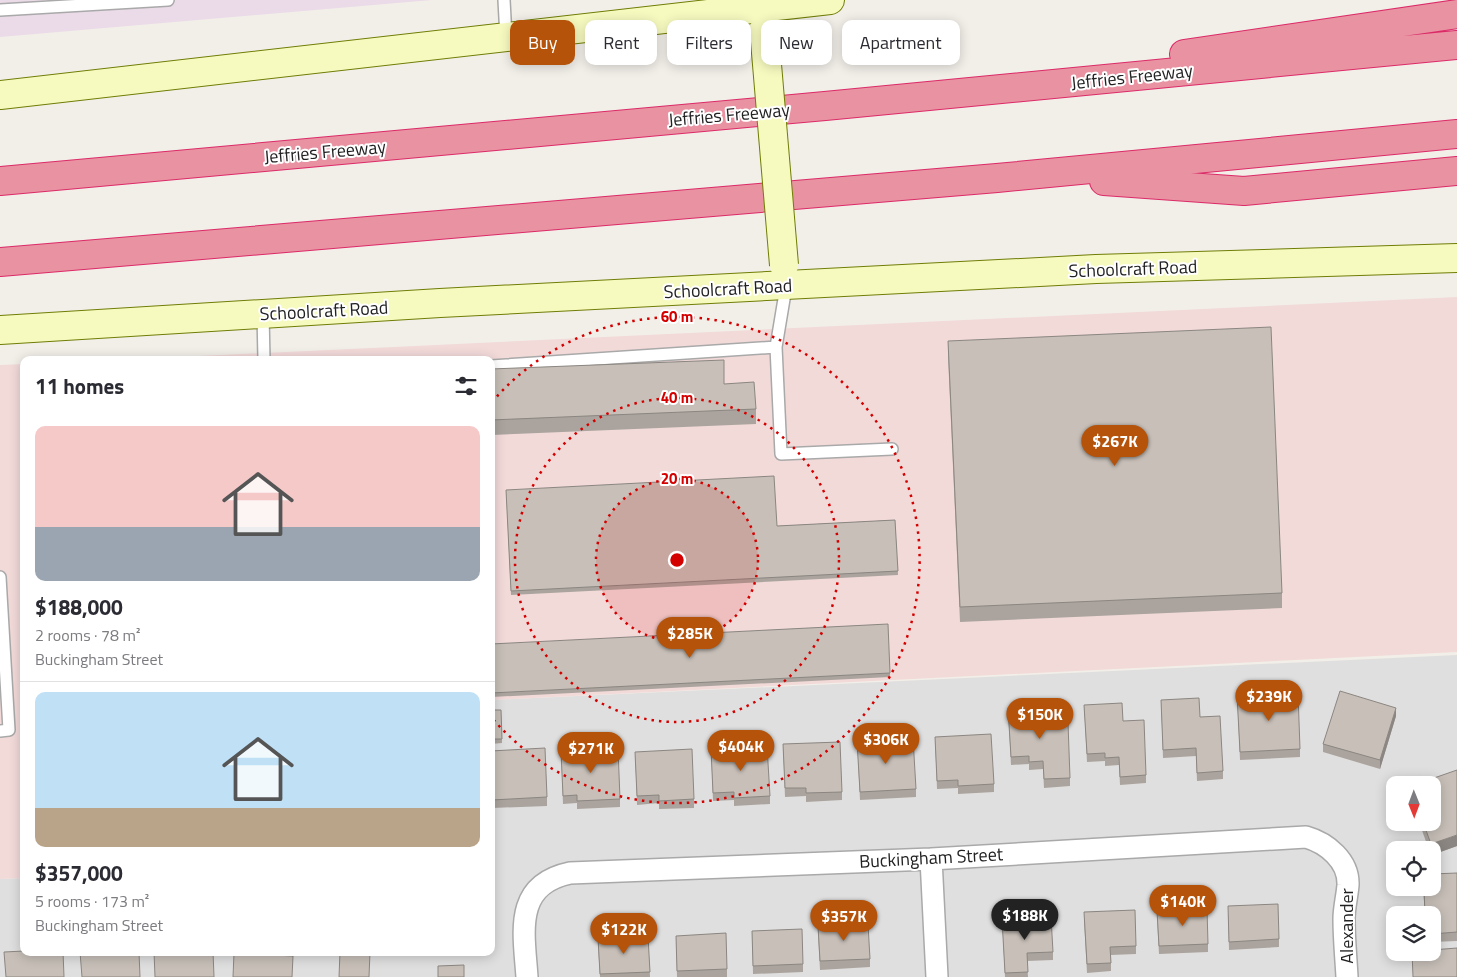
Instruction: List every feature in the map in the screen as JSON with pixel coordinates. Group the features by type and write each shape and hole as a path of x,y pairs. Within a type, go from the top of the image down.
{"highway":[{"path":"825,106 1457,14"},
{"name":"Jeffries Freeway","path":"0,181 825,106 1457,45"},
{"path":"0,262 1028,175 1457,134"},
{"path":"1028,175 1244,191 1457,171"}],"main road":[{"path":"0,95 506,37 762,12 830,0"},
{"path":"762,12 785,276"},
{"name":"Schoolcraft Road","path":"0,330 263,314 785,276 1457,258"}],"street":[{"name":"Buckingham Street","path":"527,977 523,922 525,910 534,893 547,881 570,873 931,859 1306,837 1317,840 1332,850"},
{"name":"Alexander","path":"1332,850 1344,868 1348,883 1344,918 1347,977"},
{"path":"931,859 937,977"}],"lane":[{"path":"0,10 168,0"},
{"path":"504,0 506,37"},
{"path":"785,276 776,347 781,454 892,449"},
{"path":"263,314 264,356"},
{"path":"495,366 776,347"},
{"path":"0,577 9,730 0,731"}],"shaded area":[{"path":"0,0 432,0 0,37"},
{"path":"1457,297 1457,652 495,700 495,356 199,356"},
{"path":"20,364 20,878 0,879 0,365"},
{"path":"1457,655 1457,977 0,977 0,879 20,878 20,956 495,956 495,700"}],"building":[{"path":"1271,327 1282,593 960,607 948,341"},
{"path":"724,360 724,384 754,382 756,409 495,420 495,369"},
{"path":"774,476 777,526 895,520 898,571 511,591 506,490"},
{"path":"888,624 890,673 495,693 495,644"},
{"path":"1340,691 1396,708 1380,760 1323,744"},
{"path":"1298,693 1300,749 1240,752 1237,695"},
{"path":"1199,698 1200,717 1220,716 1223,771 1197,773 1196,748 1163,750 1161,700"},
{"path":"1122,703 1123,721 1144,720 1146,775 1120,777 1119,757 1105,758 1105,753 1087,754 1084,705"},
{"path":"1046,706 1047,724 1068,723 1070,778 1044,779 1043,761 1029,762 1029,756 1011,757 1008,708"},
{"path":"495,710 501,710 502,739 495,739"},
{"path":"991,734 994,784 958,786 958,780 937,781 935,737"},
{"path":"913,738 916,789 860,792 857,741"},
{"path":"840,742 842,792 806,793 806,788 785,788 783,744"},
{"path":"767,746 770,796 734,798 734,792 713,793 711,749"},
{"path":"545,748 547,797 495,800 495,751"},
{"path":"618,748 620,799 577,801 577,795 563,796 561,751"},
{"path":"692,749 694,799 659,801 659,795 637,796 635,752"},
{"path":"1457,770 1457,835 1440,841 1430,841 1426,831 1441,831 1440,776"},
{"path":"1457,873 1457,932 1441,933 1441,906 1425,906 1424,896 1441,896 1441,874"},
{"path":"1278,904 1279,939 1229,942 1228,906"},
{"path":"1207,909 1208,944 1159,946 1157,911"},
{"path":"1135,910 1136,946 1110,947 1111,963 1087,964 1084,912"},
{"path":"1051,917 1053,952 1027,953 1028,972 1005,973 1002,919"},
{"path":"868,924 870,959 820,961 818,926"},
{"path":"802,929 803,964 753,966 752,931"},
{"path":"726,933 727,969 677,971 676,936"},
{"path":"648,936 650,972 600,974 598,938"},
{"path":"1457,948 1457,977 1413,977 1412,961 1441,961 1441,949"},
{"path":"20,951 20,956 63,956 64,977 6,977 4,952"},
{"path":"80,956 139,956 140,977 82,977"},
{"path":"154,956 213,956 214,977 155,977"},
{"path":"234,956 293,956 292,977 233,977"},
{"path":"340,956 370,956 369,977 339,977"},
{"path":"464,965 464,977 438,977 438,966"}]}
